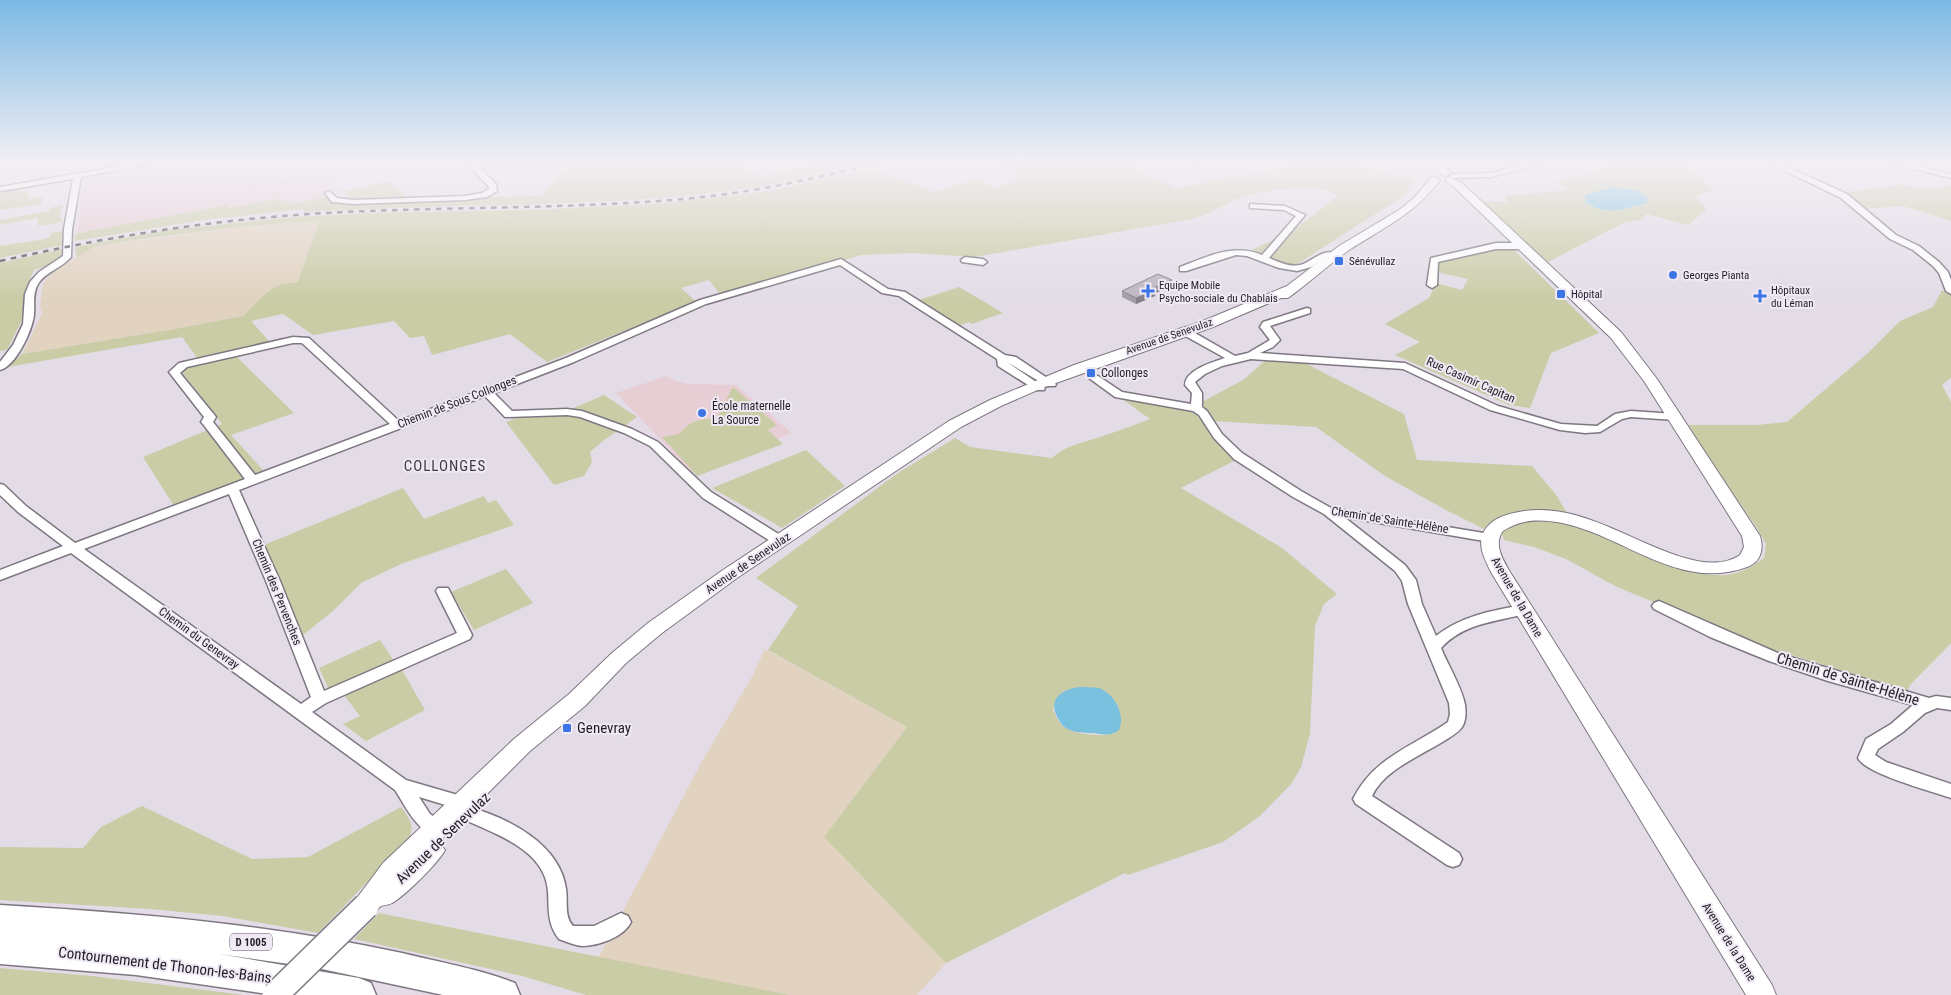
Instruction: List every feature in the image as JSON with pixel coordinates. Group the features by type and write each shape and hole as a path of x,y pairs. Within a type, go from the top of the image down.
{"highway":[{"name":"D 1005","path":"0,920 87,924 258,943 362,961 503,995"},
{"name":"Contournement de Thonon-les-Bains","path":"0,948 68,952 229,970 359,995"}],"main road":[{"name":"Avenue de Senevulaz","path":"275,995 366,906 396,885 465,808 542,741 577,700 619,658 655,628 780,541 930,441 1043,384 1257,309 1292,289 1335,256 1407,208"},
{"path":"1482,208 1520,246 1530,260 1630,354 1650,379 1751,536 1753,549 1746,561 1724,568 1691,566 1663,557 1587,524 1548,516 1528,516 1511,520 1496,528 1490,538"},
{"name":"Avenue de la Dame","path":"1490,538 1490,548 1496,562 1524,610 1762,995"}],"street":[{"path":"0,367 12,353 26,328 30,317 32,285 67,257 68,229 71,208"},
{"path":"1263,260 1301,215 1286,208"},
{"path":"1859,208 1893,237 1922,252 1943,272 1951,291"},
{"path":"1432,285 1434,260 1496,246 1520,246"},
{"path":"1183,269 1216,257 1241,252 1282,267 1297,268 1306,266 1320,255 1335,256"},
{"path":"965,260 983,262"},
{"name":"Chemin de Sous Collonges","path":"0,575 570,360 703,302 841,262 885,291 902,294 1002,358 1002,364 1043,384"},
{"name":"Rue Casimir Capitan","path":"1252,356 1256,351 1270,345 1275,340 1274,336 1265,327 1266,324 1307,311"},
{"path":"1187,332 1234,359"},
{"path":"252,479 207,422 210,417 174,372 183,365 293,340 305,340 397,425"},
{"name":"Rue Casimir Capitan","path":"1196,408 1197,393 1190,385 1190,381 1195,375 1234,359 1252,356 1406,366 1494,408 1560,427 1585,430 1600,429 1620,416 1630,414 1675,417"},
{"path":"1094,378 1119,395 1196,408"},
{"path":"486,391 509,414 567,412 582,414 628,431 654,444 665,452 707,495 780,541"},
{"name":"Chemin de Sainte-Hélène","path":"1196,408 1203,413 1218,436 1238,456 1297,494 1328,511 1490,538"},
{"name":"Chemin des Pervenches","path":"232,487 270,573 320,699"},
{"name":"Chemin du Genevray","path":"0,488 22,509 73,547 401,785 465,808 542,854 552,869 555,878 559,921 566,934 577,937 592,936 607,931 621,922"},
{"path":"1328,511 1400,568 1409,580 1414,604 1457,703 1458,714 1455,725 1386,769 1365,790 1362,799 1453,859"},
{"path":"301,712 320,699 466,635 443,591"},
{"name":"Chemin de Sainte-Hélène","path":"1659,606 1759,651 1804,668 1903,694 1928,704"},
{"path":"1433,648 1440,639 1479,620 1505,612 1524,610"},
{"name":"Chemin de Sainte-Hélène","path":"1951,704 1936,702 1919,709 1897,728 1872,744 1866,758 1880,768 1951,791"},
{"name":"Chemin du Genevray","path":"401,785 424,818 443,831"}],"shaded area":[{"path":"80,208 210,208 78,233"},
{"path":"319,221 298,282 281,284 266,293 243,316 22,354 42,314 40,305 43,283 52,273 95,246 247,226"},
{"name":"École maternelle La Source","path":"667,376 687,384 736,385 792,433 692,473 616,393"},
{"path":"765,649 907,727 824,837 946,963 917,995 790,995 598,958 701,763 753,675"}],"green space":[{"path":"50,208 61,208 60,218 62,222 38,226 38,218 0,225 0,220 49,211"},
{"path":"210,208 394,208 303,212 305,209 203,220 75,241 75,235"},
{"path":"1218,208 1192,219 974,257 912,253 862,255 764,283 723,298 709,280 681,288 702,307 668,322 651,320 547,362 510,334 432,355 424,336 410,338 394,321 313,335 283,314 251,321 271,343 237,357 294,413 231,435 264,471 174,506 143,457 222,424 181,371 198,359 182,337 7,367 22,354 243,316 266,293 281,284 298,282 319,221 247,226 95,246 78,257 75,248 80,246 169,230 292,217 392,212"},
{"path":"1322,208 1384,208 1294,266 1247,252 1294,230"},
{"path":"1488,208 1707,209 1688,225 1647,214 1640,220 1625,222 1546,263"},
{"path":"1911,208 1951,208 1951,221"},
{"path":"63,231 63,245 0,258 0,246 45,239 50,237 51,233"},
{"path":"1501,247 1511,247 1599,333 1551,353 1530,408 1509,405 1395,355 1420,342 1385,324 1429,298 1436,283 1462,290 1468,279 1436,272 1436,263 1442,259"},
{"path":"62,249 61,258 52,264 34,270 27,286 21,322 7,350 0,351 0,263"},
{"path":"959,287 1003,313 972,324 969,322 957,326 919,300"},
{"path":"1942,290 1951,295 1951,378 1942,385 1951,402 1951,643 1911,684 1907,691 1753,643 1617,587 1566,559 1534,547 1504,540 1502,533 1526,522 1552,521 1581,527 1671,564 1700,573 1726,575 1751,567 1764,558 1766,544 1708,458 1689,425 1756,425 1787,422 1868,353 1900,321 1933,307"},
{"path":"1265,361 1305,363 1404,414 1417,460 1532,466 1557,496 1568,515 1512,514 1492,521 1484,529 1385,476 1316,427 1212,421 1202,402 1243,380"},
{"path":"733,387 777,425 768,430 783,444 697,476 662,437 679,434 688,425 696,421 717,418"},
{"path":"604,395 637,417 590,452 592,462 584,476 554,485 506,422 519,417 557,415"},
{"path":"1122,399 1194,412 1234,461 1181,488 1282,548 1337,594 1324,604 1315,626 1310,734 1301,767 1292,783 1260,816 1223,842 1128,875 1125,873 946,963 824,837 907,727 768,650 798,606 756,578 898,473 955,438 970,447 1052,458 1072,446 1150,419","holes":["1087,687 1105,694 1115,702 1117,713 1115,733 1089,735 1069,730 1059,721 1053,710 1057,698 1070,689"]},
{"path":"806,450 845,486 782,528 712,488"},
{"path":"403,488 424,519 484,496 488,503 496,500 514,525 401,564 361,583 333,611 303,635 264,545"},
{"path":"506,569 533,603 474,630 451,592"},
{"path":"380,640 394,661 329,690 319,668"},
{"path":"401,668 425,710 366,741 343,724 360,716 343,694"},
{"path":"142,806 252,859 308,857 401,807 409,818 411,834 409,839 318,933 223,916 150,909 0,900 0,847 83,848 101,827"},
{"path":"379,913 790,995 586,995 522,976 354,939"},
{"path":"0,968 92,976 244,995 0,995"}],"water":[{"path":"1600,208 1625,208 1616,210"},
{"path":"1079,687 1099,688 1114,700 1120,711 1121,724 1119,730 1109,734 1082,733 1070,730 1062,725 1054,707 1055,702 1061,694"}],"building":[{"path":"1158,274 1172,280 1153,288 1156,290 1136,298 1122,291"}],"railway":[{"path":"0,261 77,245 231,221 309,214 475,208"}],"place":[{"name":"Sénévullaz","path":"1339,261"},
{"name":"Georges Pianta","path":"1673,275"},
{"name":"Equipe Mobile Psycho-sociale du Chablais","path":"1148,291"},
{"name":"Hôpital","path":"1561,294"},
{"name":"Hôpitaux du Léman","path":"1760,296"},
{"name":"Collonges","path":"1091,373"},
{"name":"École maternelle La Source","path":"702,413"},
{"name":"Genevray","path":"567,728"}],"district":[{"name":"COLLONGES","path":"445,466"}]}
